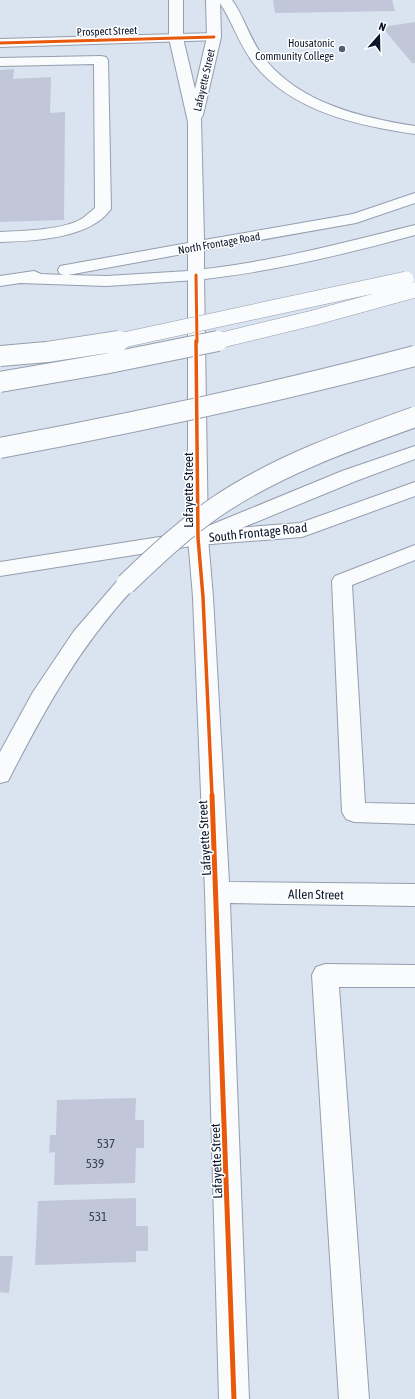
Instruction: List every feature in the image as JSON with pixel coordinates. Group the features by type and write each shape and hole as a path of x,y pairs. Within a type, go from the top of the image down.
{"main road":[{"name":"Lafayette Street","path":"176,0 176,38 195,122 198,538 203,597 217,892 234,1399"},
{"name":"Lafayette Street","path":"195,122 214,38 213,0"},
{"path":"225,0 237,15 249,44 260,61 268,71 289,87 316,102 348,116 368,122 415,130"},
{"name":"Prospect Street","path":"0,44 214,38"},
{"path":"74,41 76,60"},
{"path":"0,62 102,60 103,209 88,222 64,230 30,236 0,237"},
{"name":"North Frontage Road","path":"0,281 356,218 415,198"},
{"name":"North Frontage Road","path":"20,278 107,281 239,271 305,258 415,230"},
{"path":"0,356 38,353 111,342 415,277"},
{"path":"0,382 104,364 204,343 298,322 415,290"},
{"path":"0,448 210,406 415,356"},
{"path":"0,774 31,715 67,655 96,617 126,584 178,536 219,505 277,472 316,454 415,416"},
{"path":"198,538 349,476 415,452"},
{"name":"South Frontage Road","path":"0,568 198,538 302,530 415,489"},
{"path":"415,552 342,581 354,812 415,814"},
{"name":"Allen Street","path":"217,892 415,895"},
{"path":"354,1399 324,975 415,976"}],"building":[{"path":"273,0 392,0 395,11 275,13"},
{"path":"415,22 415,63 412,63 382,27"},
{"path":"14,69 13,79 51,77 50,113 65,112 64,220 0,222 0,70"},
{"path":"136,1098 135,1120 144,1120 144,1148 136,1148 135,1183 54,1185 55,1152 49,1153 50,1135 56,1135 57,1100"},
{"path":"136,1198 136,1226 148,1226 148,1251 136,1251 136,1262 35,1265 38,1201"},
{"path":"0,1256 13,1256 9,1293 0,1292"}],"cycle path":[{"path":"0,43 214,37"},
{"path":"196,275 198,538 203,597 217,892 234,1399"}],"place":[{"name":"Housatonic Community College","path":"342,49"}]}
